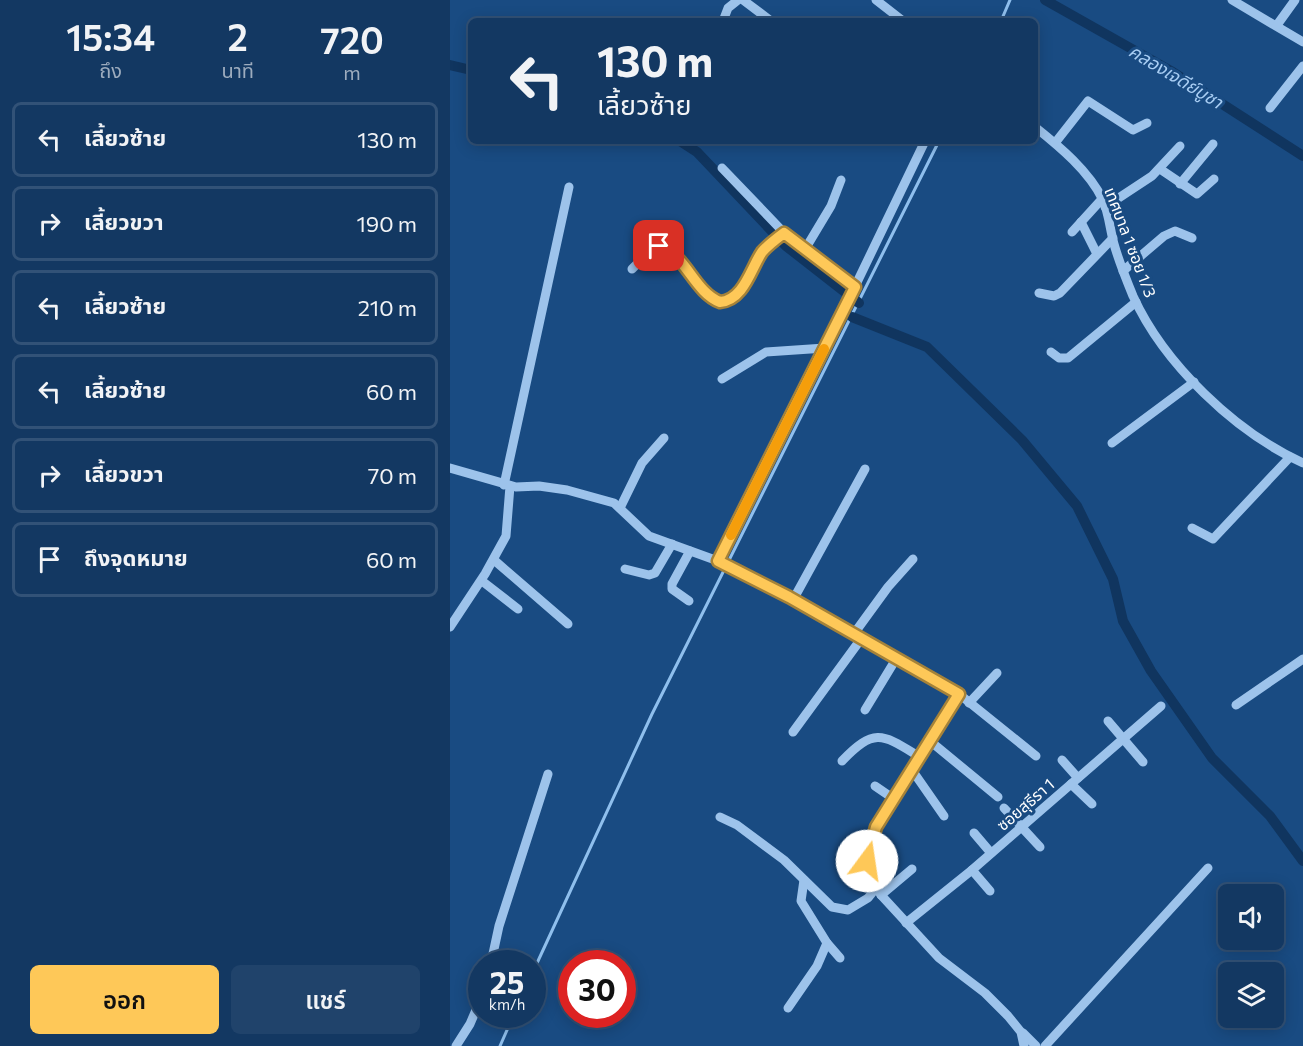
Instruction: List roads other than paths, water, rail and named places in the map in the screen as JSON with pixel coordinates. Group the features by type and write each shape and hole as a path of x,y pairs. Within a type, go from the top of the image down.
{"street":[{"path":"724,18 728,8 738,0"},
{"path":"743,0 767,18"},
{"path":"876,0 899,18"},
{"path":"1232,0 1303,42"},
{"path":"1277,25 1295,0"},
{"path":"1270,108 1303,66"},
{"path":"1055,143 1088,101 1132,130 1148,123"},
{"name":"เทศบาล 1 ซอย 1/3","path":"1038,129 1055,143 1091,182 1104,203 1123,271 1136,302 1164,344 1194,382 1243,427 1303,463"},
{"path":"719,561 924,144"},
{"path":"1180,184 1213,144"},
{"path":"1072,232 1104,203 1140,185 1160,169 1180,146"},
{"path":"722,168 780,236 804,251 852,292"},
{"path":"1160,169 1197,194 1214,179"},
{"path":"804,251 831,206 841,180"},
{"path":"450,627 482,580 506,536 507,485 569,186"},
{"path":"1081,222 1097,254"},
{"path":"1123,271 1164,236 1175,231 1192,238"},
{"path":"632,269 650,250 662,246 706,293 716,300 725,301 741,290 764,251 780,236"},
{"path":"1039,293 1054,296 1060,293 1113,238"},
{"path":"1051,352 1059,358 1068,358 1136,302"},
{"path":"722,379 766,352 825,348"},
{"path":"1112,443 1194,382"},
{"path":"620,508 642,463 664,438"},
{"path":"1192,528 1213,539 1290,457"},
{"path":"450,468 507,485 567,490 597,496 620,508 641,531 719,561 959,694 1036,756"},
{"path":"793,600 866,468"},
{"path":"625,569 649,575 655,573 672,544"},
{"path":"689,601 672,589 672,584 690,551"},
{"path":"793,732 888,587 913,559"},
{"path":"494,560 568,624"},
{"path":"482,580 518,609"},
{"path":"865,710 896,659"},
{"path":"1236,705 1303,659"},
{"path":"969,703 997,673"},
{"path":"959,694 876,827 867,861 879,891 906,923 939,958 985,993 1036,1046"},
{"name":"ซอยสุธีรา 1","path":"906,923 972,870 1161,706"},
{"path":"1108,721 1143,762"},
{"path":"842,762 864,741 880,737 888,738 920,757"},
{"path":"930,741 998,797"},
{"path":"1062,760 1092,804"},
{"path":"912,770 944,816"},
{"path":"494,950 548,774"},
{"path":"875,786 894,799"},
{"path":"1004,808 1040,847"},
{"path":"720,817 737,825 784,860 823,900 840,910 857,905 912,869"},
{"path":"974,832 990,854"},
{"path":"1045,1046 1208,868"},
{"path":"972,870 990,891"},
{"path":"804,880 801,901 827,943 840,958"},
{"path":"788,1008 817,966 827,943"},
{"path":"453,1046 468,1027"},
{"path":"1021,1032 1024,1046"}],"waterway":[{"path":"1002,18 1010,0"},
{"name":"คลองเจดีย์บูชา","path":"1045,0 1171,71 1303,156"},
{"path":"450,65 468,69"},
{"path":"685,144 697,152 786,246 859,303"},
{"path":"543,950 652,714 937,144"},
{"path":"852,317 927,347 1022,440 1077,506 1113,579 1123,621 1151,671 1212,758 1270,816 1303,861"},
{"path":"500,1046 508,1028"}]}
